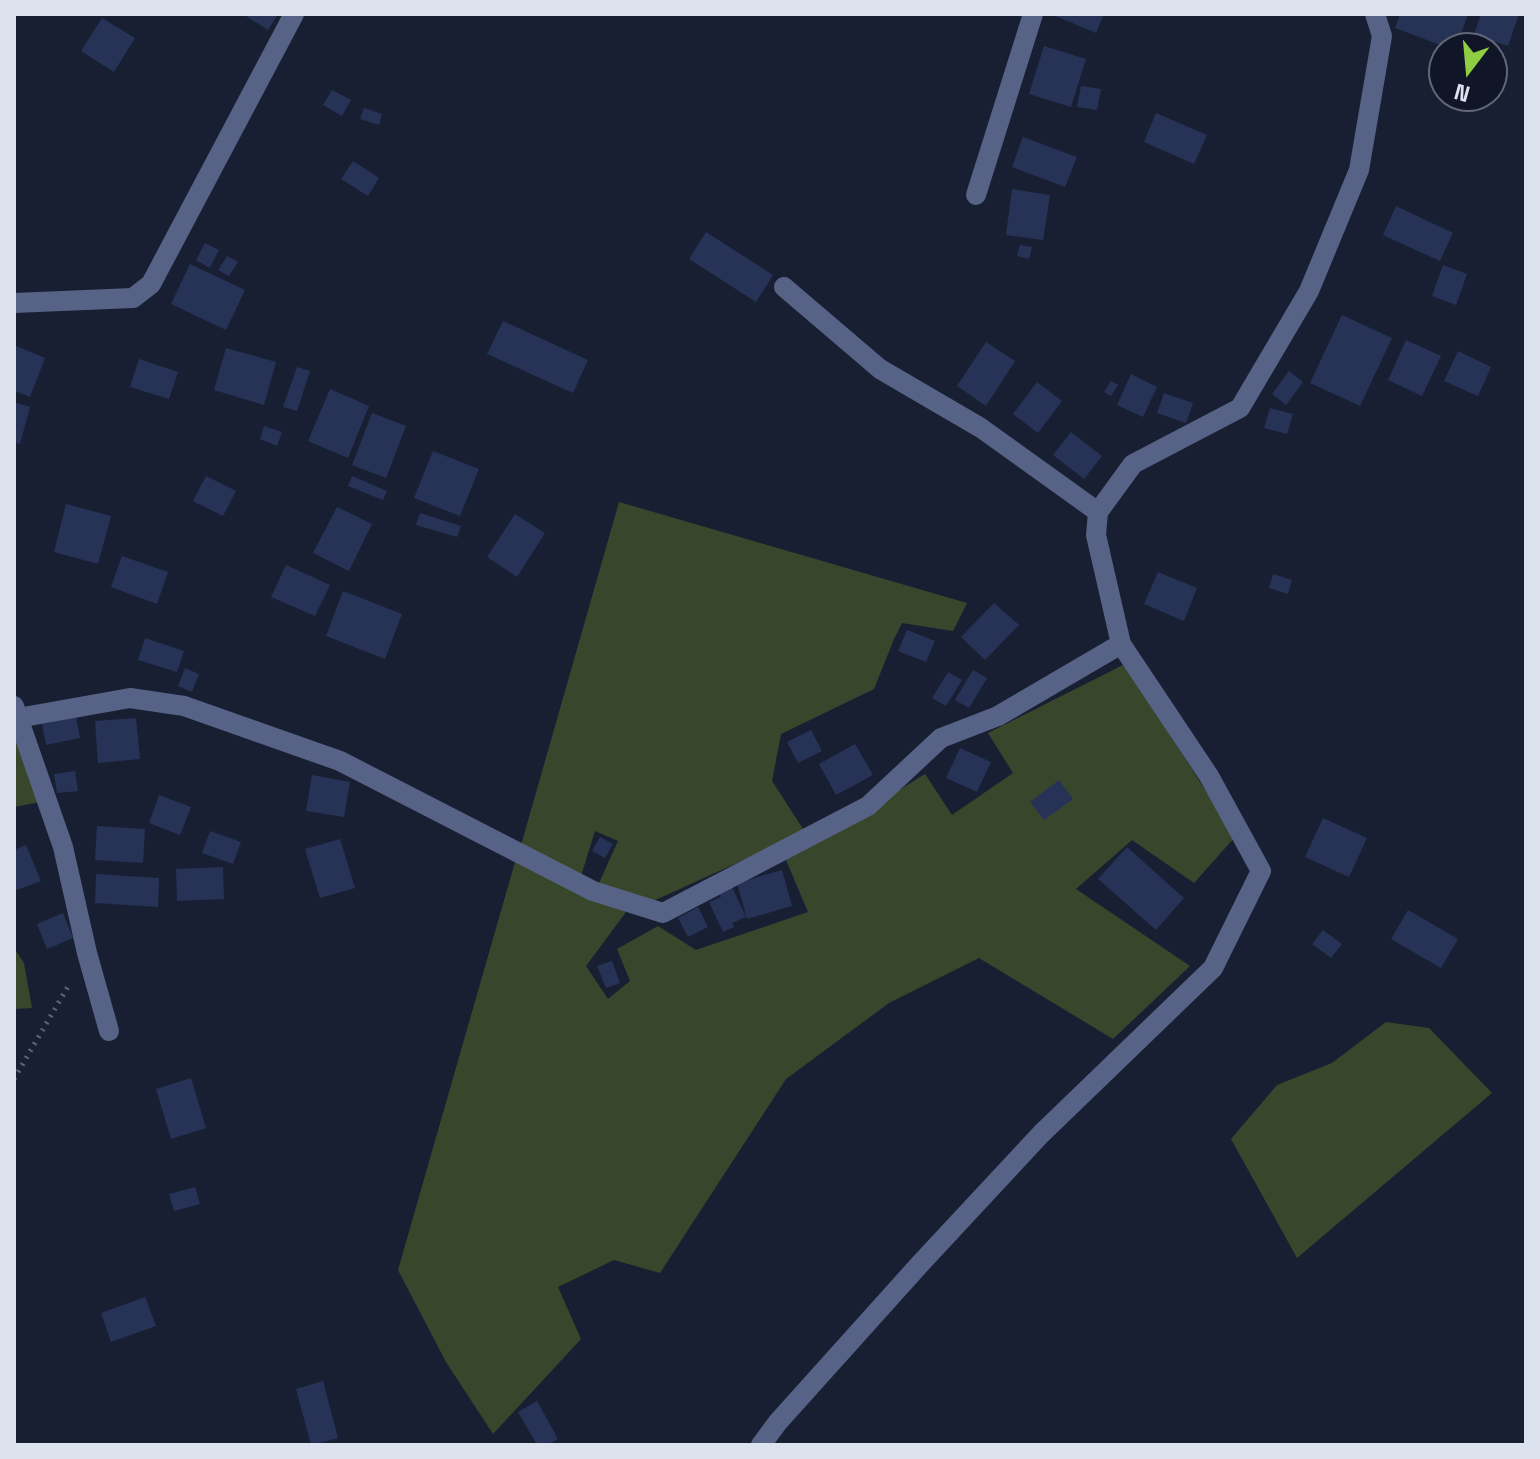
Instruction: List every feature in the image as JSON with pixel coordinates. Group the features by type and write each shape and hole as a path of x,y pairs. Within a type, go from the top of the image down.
{"street":[{"path":"14,303 133,298 151,284 294,14"},
{"path":"976,195 1033,14"},
{"path":"761,1445 910,1275 1041,1134 1213,968 1261,871 1209,776 1121,644 1096,535 1098,512 1133,464 1240,408 1309,291 1359,170 1382,36 1375,14"},
{"path":"784,287 880,369 981,428 1098,512"},
{"path":"109,1031 87,953 63,847 16,712 130,698 184,706 340,761 593,891 663,913 868,806 941,738 998,716 1121,644"}],"path":[{"path":"14,1079 87,953"}],"green space":[{"path":"619,502 967,603 953,631 902,623 874,689 781,734 772,781 805,832 651,902 599,883 618,841 595,831 581,876 521,845"},
{"path":"1125,664 1235,837 1194,883 1132,840 1076,889 1190,966 1113,1039 979,958 889,1003 786,1079 660,1273 614,1260 558,1287 581,1339 493,1434 446,1362 398,1270 515,862 626,912 586,966 608,999 630,981 617,949 658,926 696,950 808,912 786,860 925,774 952,815 1013,773 988,733"},
{"path":"14,722 40,802 14,807"},
{"path":"14,948 24,963 32,1008 14,1009"},
{"path":"1386,1022 1429,1028 1492,1093 1297,1258 1231,1139 1277,1085 1332,1063"}],"building":[{"path":"243,14 278,14 268,30"},
{"path":"1051,14 1104,14 1096,33"},
{"path":"1400,14 1468,14 1462,32 1428,32 1428,40 1395,28"},
{"path":"1481,14 1519,14 1508,46 1508,32 1475,32"},
{"path":"102,18 135,38 114,72 81,51"},
{"path":"1044,46 1086,59 1071,107 1029,94"},
{"path":"1081,86 1101,89 1097,110 1077,107"},
{"path":"332,90 351,100 342,116 323,105"},
{"path":"364,108 382,114 379,125 360,119"},
{"path":"1156,113 1207,135 1194,164 1144,142"},
{"path":"1023,137 1077,157 1065,187 1012,167"},
{"path":"353,161 379,178 368,196 341,179"},
{"path":"1012,189 1050,195 1043,240 1006,235"},
{"path":"1396,206 1453,233 1440,261 1383,235"},
{"path":"706,232 773,275 756,302 689,259"},
{"path":"205,243 219,250 210,268 196,260"},
{"path":"1020,245 1032,247 1029,259 1017,256"},
{"path":"227,256 238,262 229,276 218,270"},
{"path":"190,264 245,290 226,330 171,304"},
{"path":"1443,265 1467,274 1456,305 1432,296"},
{"path":"1342,315 1392,338 1360,406 1310,383"},
{"path":"503,321 588,360 573,393 487,354"},
{"path":"1406,340 1441,356 1422,396 1388,380"},
{"path":"986,342 1015,361 986,406 957,386"},
{"path":"14,345 45,358 30,397 14,391"},
{"path":"226,348 276,362 264,405 214,390"},
{"path":"1458,351 1491,367 1478,396 1444,381"},
{"path":"139,359 178,372 169,399 130,387"},
{"path":"297,367 310,371 297,411 283,407"},
{"path":"1289,371 1303,382 1286,405 1272,394"},
{"path":"1131,374 1157,387 1143,417 1117,405"},
{"path":"1111,381 1118,385 1111,396 1104,392"},
{"path":"1037,382 1062,401 1038,433 1013,414"},
{"path":"330,389 369,406 348,458 308,441"},
{"path":"1164,393 1193,403 1186,423 1157,413"},
{"path":"14,402 30,407 20,444 14,442"},
{"path":"1270,408 1293,414 1287,434 1264,428"},
{"path":"372,413 406,426 386,478 352,465"},
{"path":"264,426 282,432 277,446 260,439"},
{"path":"1071,432 1102,456 1084,479 1053,455"},
{"path":"433,451 479,469 460,516 414,498"},
{"path":"206,476 236,491 223,516 193,501"},
{"path":"352,476 387,491 383,500 348,486"},
{"path":"66,504 111,516 98,564 54,552"},
{"path":"337,507 372,524 349,571 313,553"},
{"path":"420,513 461,526 457,537 416,525"},
{"path":"515,514 545,533 517,577 487,557"},
{"path":"122,556 168,572 157,604 111,587"},
{"path":"286,565 330,585 315,616 271,597"},
{"path":"1158,572 1197,588 1184,621 1144,604"},
{"path":"1273,574 1292,580 1288,594 1269,588"},
{"path":"343,591 402,614 385,659 326,636"},
{"path":"994,603 1019,625 985,660 961,637"},
{"path":"907,630 935,641 926,662 898,651"},
{"path":"145,638 184,651 177,672 138,660"},
{"path":"185,668 199,674 192,692 178,686"},
{"path":"973,670 987,678 969,708 955,700"},
{"path":"948,672 962,680 946,706 932,698"},
{"path":"76,716 80,738 46,745 42,724"},
{"path":"136,718 140,759 98,763 95,721"},
{"path":"811,730 822,751 798,763 787,742"},
{"path":"855,744 873,775 836,795 819,764"},
{"path":"960,748 991,762 977,792 946,778"},
{"path":"75,771 78,791 57,793 54,774"},
{"path":"312,775 350,782 344,817 306,811"},
{"path":"1059,780 1073,799 1044,820 1030,802"},
{"path":"159,795 191,807 180,835 149,823"},
{"path":"1323,818 1367,838 1349,877 1305,857"},
{"path":"97,826 145,829 143,863 95,860"},
{"path":"210,831 241,842 233,864 202,853"},
{"path":"600,837 613,844 605,858 592,851"},
{"path":"340,839 355,888 320,898 305,849"},
{"path":"26,845 41,881 14,891 14,850"},
{"path":"1127,847 1184,898 1156,930 1098,879"},
{"path":"223,867 224,899 177,901 176,869"},
{"path":"782,870 792,906 747,919 737,883"},
{"path":"96,874 159,878 158,907 95,903"},
{"path":"731,885 746,917 732,923 734,927 723,932 709,902 721,897 718,891"},
{"path":"698,907 708,927 688,937 678,918"},
{"path":"1408,910 1458,939 1441,968 1391,939"},
{"path":"63,913 73,938 47,949 37,924"},
{"path":"1323,930 1342,944 1331,958 1312,944"},
{"path":"612,961 620,983 606,988 597,966"},
{"path":"191,1078 206,1128 171,1139 156,1089"},
{"path":"195,1187 200,1204 174,1211 169,1194"},
{"path":"145,1297 156,1326 111,1342 101,1313"},
{"path":"323,1381 338,1438 311,1445 296,1389"},
{"path":"537,1401 558,1439 547,1445 537,1445 518,1412"}]}
